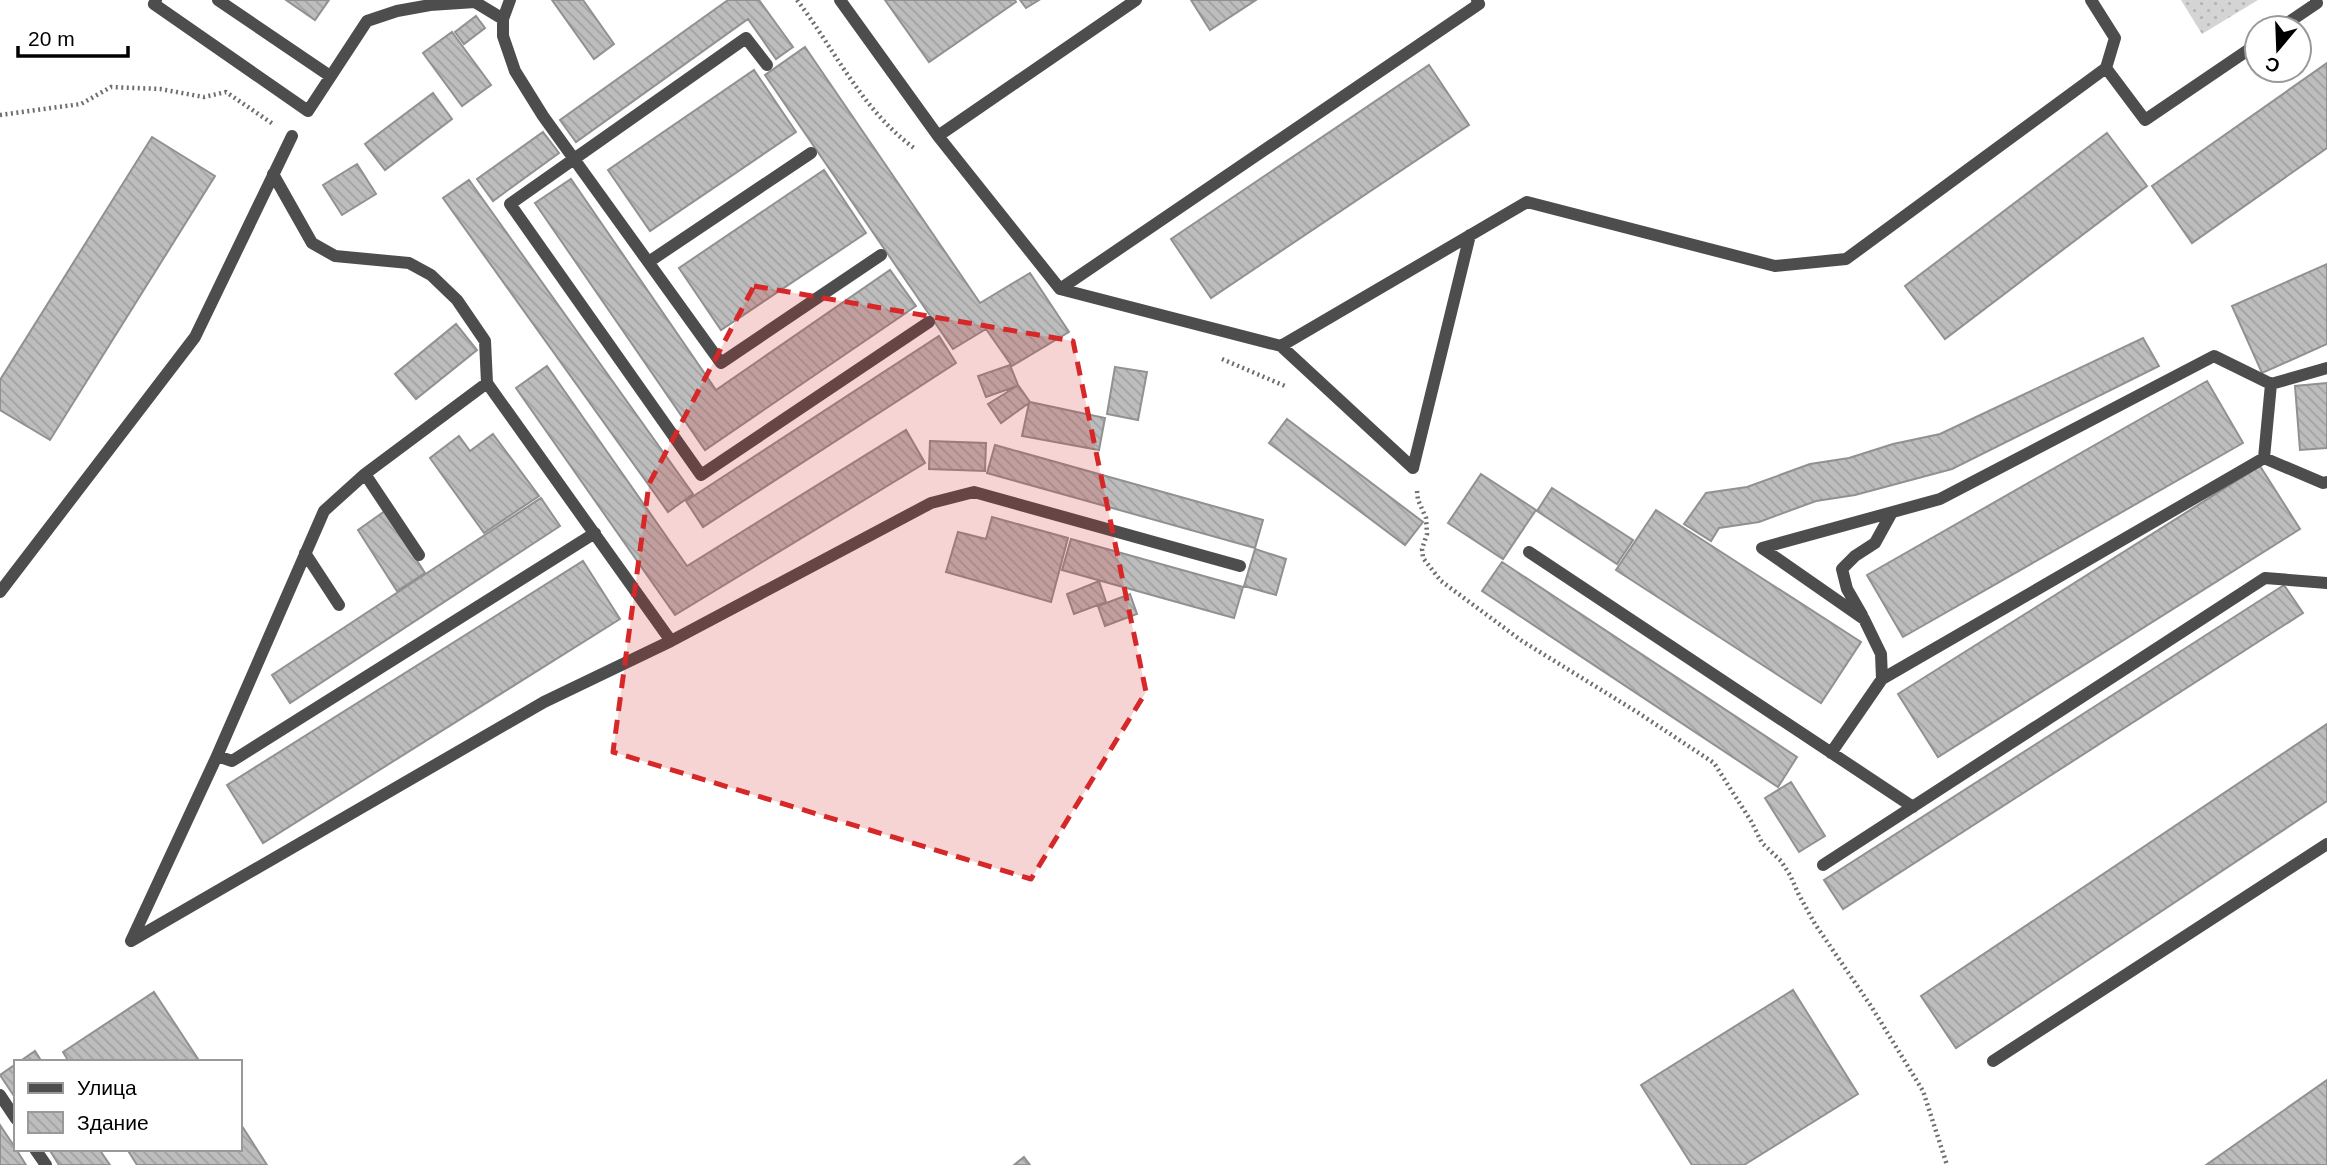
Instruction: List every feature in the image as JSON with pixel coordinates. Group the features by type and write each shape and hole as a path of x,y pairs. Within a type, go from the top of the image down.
{"lane":[{"path":"156,0 154,4 308,111 367,21 408,9 478,1 503,19"},
{"path":"218,0 330,76"},
{"path":"510,0 503,19 503,36 515,71 543,116 721,363 881,255"},
{"path":"840,0 938,136 1060,289 1281,346 1413,467 1470,235"},
{"path":"938,136 1136,0"},
{"path":"1060,289 1479,4 1477,0"},
{"path":"1281,346 1527,202 1775,266 1846,259 2106,68 2115,38 2091,0"},
{"path":"2301,14 2317,3 2316,0"},
{"path":"767,65 746,38 510,204 701,475 929,322"},
{"path":"2106,68 2145,120 2243,54"},
{"path":"0,592 195,337 292,136"},
{"path":"650,261 811,153"},
{"path":"272,174 312,243 335,256 410,263 431,275 457,300 485,341 487,383 671,641"},
{"path":"1864,619 1762,548 1940,499 2214,356 2271,384 2327,368"},
{"path":"487,383 365,474 324,511 217,756 131,941 544,702 671,641 931,503 974,492 1240,566"},
{"path":"2264,458 2271,384"},
{"path":"2264,458 2323,483 2327,482"},
{"path":"1831,753 1882,679 2264,458"},
{"path":"365,474 419,555"},
{"path":"1882,679 1881,654 1847,589 1842,569 1855,556 1875,543 1891,514"},
{"path":"217,756 232,761 595,533"},
{"path":"1529,552 1913,807"},
{"path":"305,553 339,605"},
{"path":"1823,865 2265,578 2327,583"},
{"path":"1993,1061 2327,844"},
{"path":"0,1095 14,1116"}],"path":[{"path":"0,116 81,104 111,87 160,89 204,97 226,92 292,136"},
{"path":"1413,467 1418,500 1426,518 1427,534 1422,548 1423,558 1441,581 1522,641 1637,712 1714,764 1762,843 1790,874 1815,925 1871,1006 1923,1091 1947,1165"}],"highlighted area":[{"path":"754,286 1073,341 1146,692 1031,879 613,752 649,484"}],"shaded area":[{"path":"2181,0 2258,0 2202,34"}],"building":[{"path":"286,0 329,0 315,20"},
{"path":"552,0 583,0 614,44 594,59"},
{"path":"728,0 759,0 793,47 776,59 748,19 576,142 560,120"},
{"path":"885,0 1015,0 1016,2 929,62"},
{"path":"1020,0 1039,0 1026,8"},
{"path":"1191,0 1256,0 1210,30"},
{"path":"476,16 485,28 464,44 455,32"},
{"path":"452,32 491,85 462,106 423,53"},
{"path":"805,47 980,303 1030,273 1069,332 1012,366 986,329 953,349 765,75"},
{"path":"2327,63 2327,148 2192,243 2152,186 2297,84 2313,84 2313,73"},
{"path":"1429,65 1469,125 1211,298 1171,239"},
{"path":"754,70 796,132 650,231 608,170"},
{"path":"433,93 452,119 385,170 365,144"},
{"path":"543,132 559,153 493,201 477,179"},
{"path":"2107,133 2147,186 1945,339 1905,286"},
{"path":"152,137 215,176 50,440 0,410 0,380"},
{"path":"357,164 376,194 342,215 323,185"},
{"path":"824,170 866,233 721,330 679,268"},
{"path":"571,179 716,390 890,270 916,306 705,450 535,203"},
{"path":"469,180 693,494 668,512 443,198"},
{"path":"2327,264 2327,344 2262,373 2232,306"},
{"path":"456,324 477,350 416,399 395,374"},
{"path":"939,336 956,363 703,527 686,501"},
{"path":"2143,338 2159,366 1952,469 1855,495 1816,501 1759,522 1719,528 1711,541 1684,524 1706,493 1747,487 1810,464 1849,458 1893,444 1940,434"},
{"path":"1010,365 1018,385 1030,402 1105,418 1099,450 1022,436 1029,403 1001,423 988,404 1017,386 986,397 978,376"},
{"path":"547,366 687,566 906,430 925,463 675,615 516,388"},
{"path":"1115,367 1147,372 1138,420 1107,414"},
{"path":"2207,381 2243,443 1903,637 1867,575"},
{"path":"2327,383 2327,448 2300,450 2295,386"},
{"path":"1287,419 1423,522 1405,545 1269,443"},
{"path":"493,434 539,496 484,533 430,458 459,436 470,451"},
{"path":"930,441 986,443 985,471 929,469"},
{"path":"995,445 1263,520 1255,548 987,473"},
{"path":"2260,466 2300,529 1938,757 1898,694"},
{"path":"1481,474 1536,510 1503,559 1448,523"},
{"path":"1552,488 1633,540 1617,564 1537,511"},
{"path":"541,498 560,526 290,703 272,675"},
{"path":"1656,510 1861,642 1821,703 1616,570"},
{"path":"385,511 425,573 397,591 358,530"},
{"path":"992,517 1068,538 1051,602 946,572 958,532 986,539"},
{"path":"1071,539 1243,587 1234,618 1062,570"},
{"path":"1255,549 1286,559 1276,595 1244,586"},
{"path":"583,561 620,619 263,843 227,785"},
{"path":"1502,562 1797,757 1778,787 1482,591"},
{"path":"1099,581 1106,602 1074,614 1067,594"},
{"path":"2284,585 2303,613 1843,909 1824,880"},
{"path":"1130,594 1137,614 1105,626 1098,606"},
{"path":"2327,724 2327,801 1956,1048 1921,996"},
{"path":"1791,782 1825,836 1799,852 1765,798"},
{"path":"1793,990 1858,1094 1744,1165 1692,1165 1641,1085"},
{"path":"154,992 199,1060 68,1060 63,1052"},
{"path":"35,1051 41,1060 22,1060"},
{"path":"14,1065 14,1096 0,1075"},
{"path":"2327,1080 2327,1165 2206,1165"},
{"path":"0,1125 14,1146 14,1151 17,1151 26,1165 0,1165"},
{"path":"242,1126 267,1165 137,1165 128,1151 242,1151"},
{"path":"50,1151 100,1151 110,1165 59,1165"},
{"path":"1024,1157 1030,1165 1014,1165"}]}
